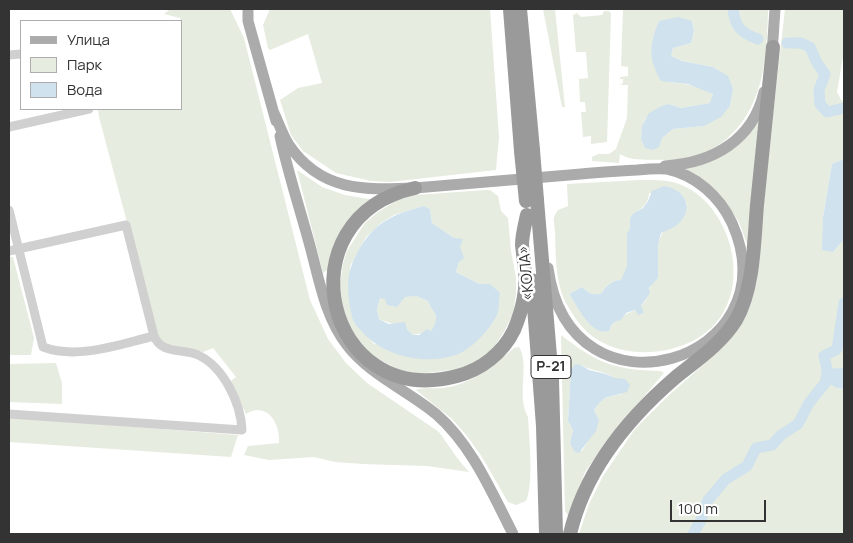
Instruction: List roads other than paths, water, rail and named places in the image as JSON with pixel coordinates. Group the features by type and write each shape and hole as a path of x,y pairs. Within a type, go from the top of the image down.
{"highway":[{"name":"«КОЛА»","path":"510,9 527,150"},
{"name":"«КОЛА»","path":"520,9 540,381 546,534"},
{"path":"570,534 577,510 594,471 617,437 644,408 703,356 726,332 736,319 742,306 751,265 773,47"},
{"path":"415,188 386,198 352,225 341,246 332,282 336,314 350,341 374,365 400,377 432,380 464,374 482,366 500,350 513,332 519,317 524,294 525,273 522,243 530,205"},
{"name":"«КОЛА»","path":"530,205 552,380 556,534"}],"main road":[{"path":"241,9 248,21 324,297 338,332 364,364 426,406 456,434 472,458 513,534"},
{"path":"248,9 248,21"},
{"path":"614,171 634,167 682,165 700,161 723,150 751,124 762,102 773,47 775,9"},
{"path":"274,114 288,144 310,168 323,176 351,187 415,188 614,171 667,169 682,174 715,196 727,213 736,232 742,262 742,275 738,296 730,316 720,330 684,355 663,361 632,362 608,356 580,338 565,318 553,292 548,269 545,223 530,205"}],"street":[{"path":"9,127 84,110"},
{"path":"9,210 43,347 53,351 83,352 154,336"},
{"path":"9,251 126,225 157,344 164,348 193,353 216,368 237,406 242,418 242,430 9,414"}],"water":[{"path":"678,17 692,21 694,31 691,43 673,48 671,56 682,61 713,67 728,76 733,89 730,106 721,117 704,126 673,129 662,138 659,147 652,150 645,148 641,139 642,126 649,113 669,104 681,108 710,103 713,94 688,84 661,81 657,73 651,51 653,37 659,21"},
{"path":"844,159 844,239 833,252 822,250 823,217 832,164"},
{"path":"664,186 682,195 687,205 684,217 677,225 661,233 658,245 658,278 649,288 650,293 641,306 644,313 638,315 635,310 626,313 621,320 613,323 609,331 596,329 585,319 569,294 582,287 591,293 602,293 610,284 621,280 627,266 627,234 630,229 630,218 634,213 643,208 652,191"},
{"path":"424,206 430,209 432,223 454,238 463,239 460,247 464,258 459,262 456,272 479,284 490,284 500,293 498,312 486,331 475,343 462,352 444,358 419,359 407,357 373,342 354,322 349,300 348,282 351,266 362,244 383,222 401,213","holes":["416,296 428,301 436,315 436,321 431,331 427,329 419,335 413,335 407,329 405,322 389,324 379,319 377,310 380,298 385,299 387,305 397,307 405,297"]},
{"path":"575,364 615,378 625,379 630,385 627,392 608,397 597,406 594,411 599,420 596,431 579,453 575,452 570,443 573,430 568,421 571,370"},
{"path":"844,368 844,389 837,388 820,379 827,369"}],"waterway":[{"path":"733,9 737,25 743,32 758,39"},
{"path":"787,43 801,43 810,47 817,63 825,74 819,90 820,104 827,112 844,108"},
{"path":"693,534 701,520 708,500 726,479 747,466 756,448 772,445 781,435 798,424 809,403 826,382 827,369 824,356 837,349 844,303"}]}
